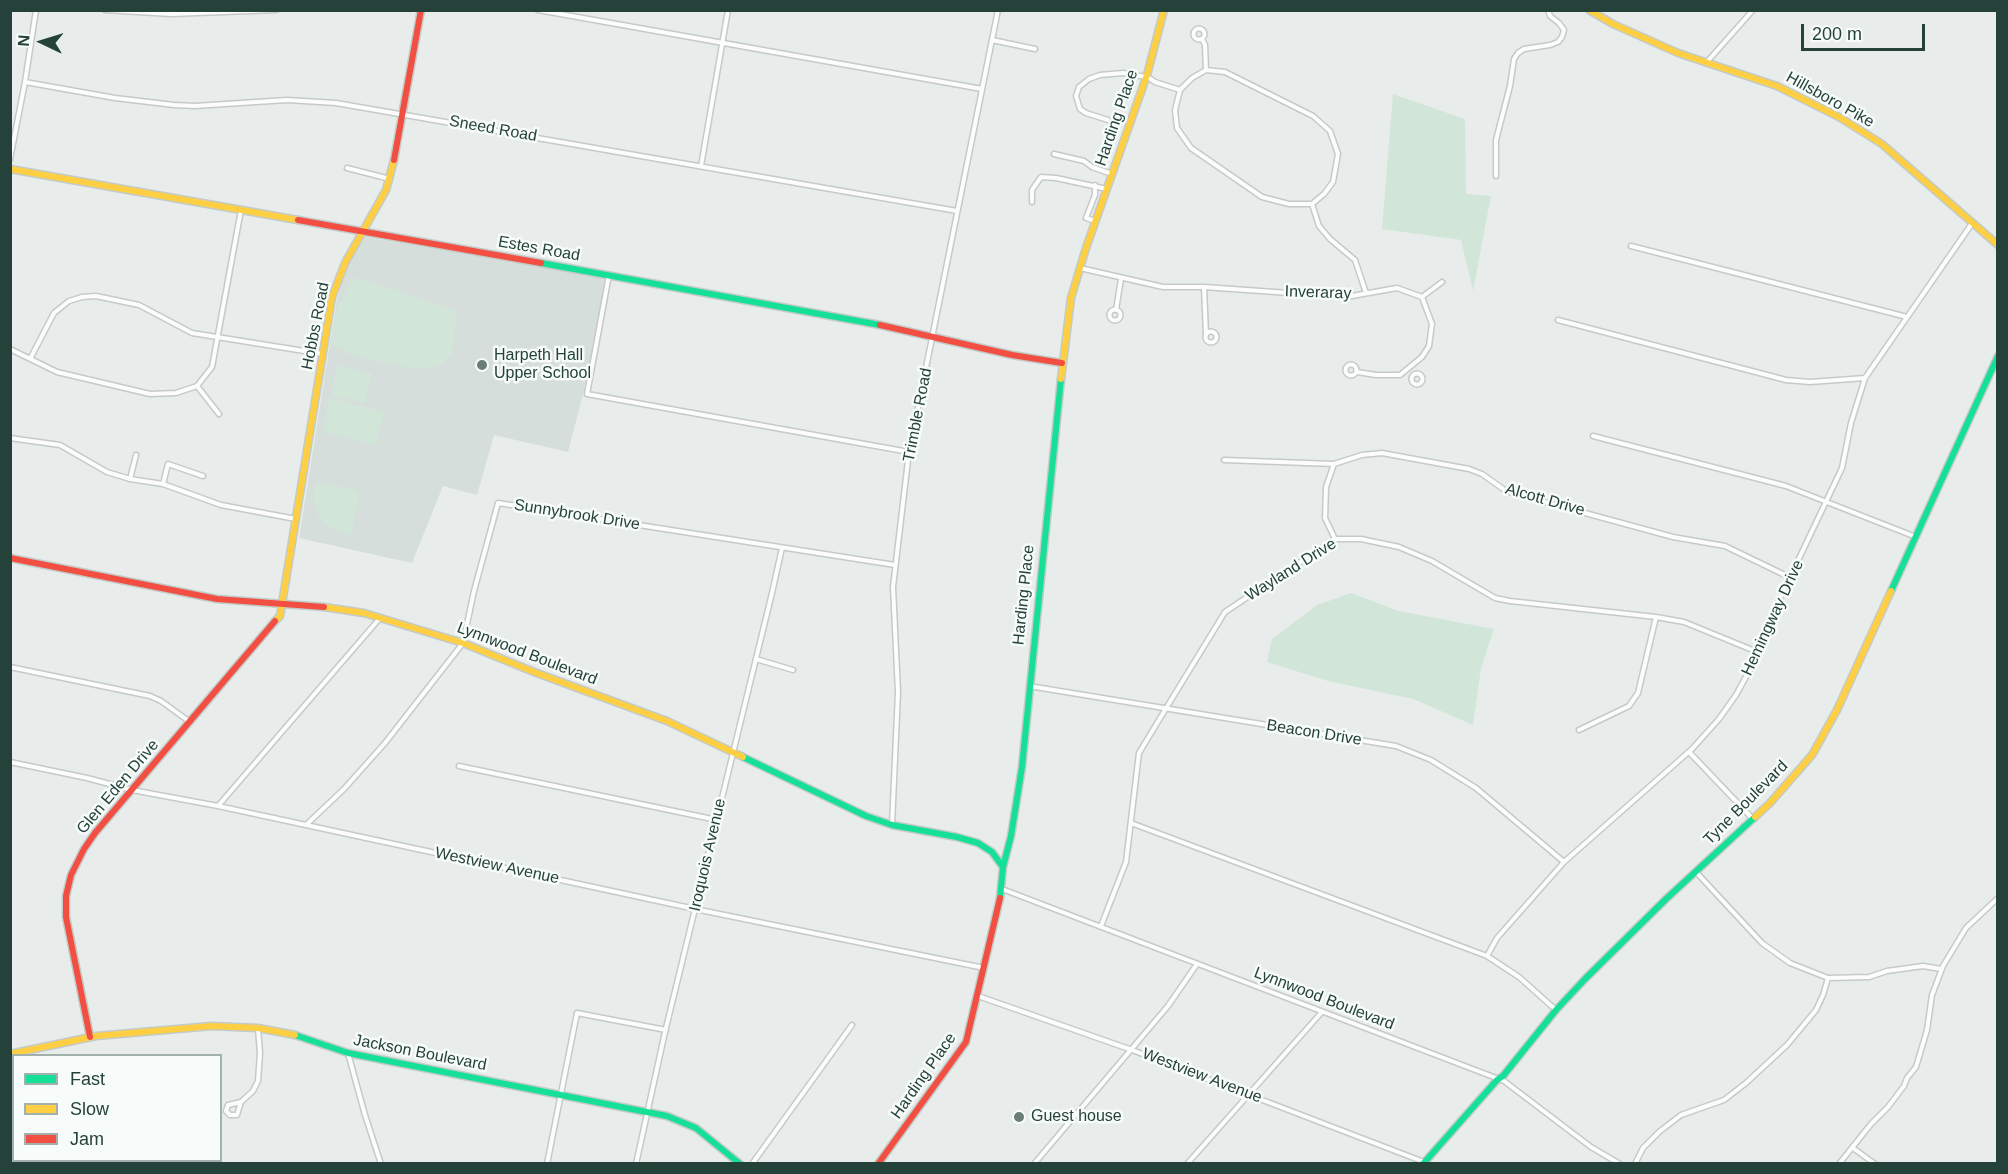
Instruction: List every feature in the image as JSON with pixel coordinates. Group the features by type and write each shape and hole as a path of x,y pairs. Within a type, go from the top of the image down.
{"street":[{"path":"10,159 36,10"},
{"path":"105,10 171,14 276,10"},
{"name":"Hobbs Road","path":"286,588 332,297 337,280 390,179 404,114 421,10"},
{"path":"538,10 982,89"},
{"path":"701,166 728,10"},
{"name":"Trimble Road","path":"892,825 898,692 894,630 895,565 909,452 998,10"},
{"name":"Harding Place","path":"878,1164 966,1042 978,996 1002,889 1003,867 1011,836 1022,767 1062,363 1070,305 1079,267 1146,76 1164,10"},
{"path":"1496,176 1496,140 1510,86 1514,59 1524,49 1550,45 1558,42 1562,37 1564,30 1560,23 1550,16 1548,10"},
{"name":"Hillsboro Pike","path":"1589,10 1626,30 1706,63 1777,86 1839,117 1882,144 1998,244"},
{"path":"1706,63 1752,10"},
{"path":"1202,39 1205,45 1206,70"},
{"path":"992,40 1035,49"},
{"path":"1206,70 1225,72 1313,116 1330,131 1338,154 1333,182 1324,194 1312,204 1289,204 1262,197 1191,148 1177,128 1175,110 1180,90 1192,78 1206,70"},
{"path":"1108,120 1080,109 1076,96 1079,87 1089,79 1100,75 1123,73 1146,76 1155,82 1180,90"},
{"name":"Sneed Road","path":"25,82 154,104 195,106 302,100 404,114 957,211"},
{"path":"1054,154 1084,161 1092,167 1112,174"},
{"path":"347,168 390,179"},
{"name":"Estes Road","path":"10,169 609,275 1062,363"},
{"path":"1032,202 1032,190 1041,177 1107,189"},
{"path":"1095,185 1095,195 1086,218 1095,221"},
{"path":"1312,204 1319,226 1354,260 1366,293"},
{"path":"10,349 57,372 150,394 176,393 197,386 212,368 241,210"},
{"name":"Hemingway Drive","path":"1487,956 1497,938 1564,862 1689,752 1731,703 1753,663 1755,651 1842,468 1851,423 1865,378 1973,222"},
{"path":"1631,246 1907,317"},
{"name":"Inveraray","path":"1079,267 1121,279 1163,287 1204,287 1346,297 1397,288 1422,297"},
{"path":"609,275 587,394 909,452"},
{"path":"1116,310 1121,279"},
{"path":"1357,372 1400,375 1422,357 1429,346 1432,324 1422,297 1442,282"},
{"path":"1204,287 1206,335"},
{"path":"30,359 54,313 69,301 96,296 139,305 192,333 323,354"},
{"path":"1558,320 1786,380 1810,382 1865,378"},
{"name":"Tyne Boulevard","path":"1424,1163 1503,1076 1556,1010 1622,941 1770,803 1812,755 1837,710 1998,356"},
{"path":"1410,368 1414,374"},
{"path":"197,386 219,414"},
{"path":"1593,436 1786,486 1916,537"},
{"path":"10,438 60,446 107,472 130,479 163,484 221,505 297,520"},
{"name":"Alcott Drive","path":"1224,460 1334,464 1362,455 1382,453 1469,469 1482,474 1506,491 1518,495 1673,537 1725,546 1791,578"},
{"path":"130,479 136,455"},
{"path":"163,484 168,464 203,476"},
{"path":"1334,464 1326,487 1325,518 1335,539"},
{"name":"Sunnybrook Drive","path":"306,825 344,789 385,743 463,643 474,591 498,503 895,565"},
{"name":"Wayland Drive","path":"1101,926 1126,862 1139,753 1165,710 1225,612 1335,539 1361,539 1399,547 1432,561 1495,598 1684,622 1755,651"},
{"name":"Iroquois Avenue","path":"636,1164 666,1029 782,548"},
{"name":"Lynnwood Boulevard","path":"10,558 217,599 320,606 380,618 463,643 664,720 866,816 892,825 974,842 992,852 1003,867"},
{"name":"Glen Eden Drive","path":"90,1037 66,917 66,896 71,874 95,833 280,616 286,588"},
{"path":"1579,729 1629,705 1638,693 1656,617"},
{"path":"218,806 380,618"},
{"path":"756,659 793,670"},
{"path":"10,667 150,696 161,700 190,722"},
{"name":"Beacon Drive","path":"1029,686 1396,746 1440,765 1476,788 1564,862"},
{"path":"1689,752 1752,818"},
{"name":"Westview Avenue","path":"10,762 132,790 218,806 695,909 984,968"},
{"path":"459,766 717,820"},
{"path":"1131,823 1487,956 1519,977 1556,1010"},
{"path":"1696,872 1762,943 1787,962 1828,978 1869,977 1887,971 1923,966 1941,969"},
{"name":"Lynnwood Boulevard","path":"1002,889 1504,1082 1541,1107 1591,1148 1620,1164"},
{"path":"1839,1164 1904,1086 1916,1067 1927,1030 1932,995 1941,969 1966,928 1998,898"},
{"path":"1034,1164 1168,1006 1197,964"},
{"path":"1635,1164 1653,1137 1681,1114 1724,1100 1787,1045 1816,1010 1828,978"},
{"name":"Westview Avenue","path":"978,996 1132,1050 1424,1163"},
{"path":"547,1164 577,1013 666,1029"},
{"path":"1187,1164 1321,1013"},
{"path":"752,1164 852,1024"},
{"name":"Jackson Boulevard","path":"10,1054 90,1037 212,1026 258,1028 299,1036 348,1053 647,1111 683,1121 696,1128 740,1164"},
{"path":"241,1102 253,1091 258,1081 260,1053 258,1028"},
{"path":"348,1053 381,1164"},
{"path":"1853,1148 1875,1164"},
{"path":"52,1164 89,1162"}],"shaded area":[{"path":"365,237 601,277 604,281 601,308 568,452 494,435 477,495 443,486 412,563 299,538 337,299 345,272"}],"green space":[{"path":"1393,94 1465,119 1466,194 1491,196 1473,291 1461,240 1382,229"},
{"path":"352,278 374,283 457,311 451,355 444,363 415,369 354,356 332,345 332,331 338,307"},
{"path":"338,365 372,374 365,403 331,395"},
{"path":"330,398 384,412 376,445 322,432"},
{"path":"317,482 356,490 359,495 351,536 331,528 319,517 314,494"},
{"path":"1351,593 1399,611 1494,629 1481,668 1473,725 1413,699 1328,681 1267,662 1272,639 1317,605"}],"traffic: fast":[{"path":"541,263 880,325"},
{"path":"1891,591 1998,356"},
{"path":"1000,898 1003,867 1011,836 1022,767 1061,379"},
{"path":"743,757 866,816 892,825 978,843 992,852 1003,867"},
{"path":"1423,1164 1503,1076 1556,1010 1585,979 1666,899 1755,817"},
{"path":"295,1035 348,1053 667,1116 696,1128 740,1164"}],"traffic: slow":[{"path":"1061,379 1071,298 1086,248 1147,75 1164,10"},
{"path":"1589,10 1613,24 1678,53 1777,86 1839,117 1882,144 1998,245"},
{"path":"275,621 280,616 332,297 345,263 386,190 394,160"},
{"path":"10,169 298,220"},
{"path":"1755,817 1812,755 1837,710 1891,591"},
{"path":"324,607 364,613 463,643 667,721 743,757"},
{"path":"10,1054 96,1036 212,1026 258,1028 295,1035"}],"traffic: jam":[{"path":"394,160 421,10"},
{"path":"298,220 541,263"},
{"path":"880,325 1012,355 1062,363"},
{"path":"10,558 217,599 324,607"},
{"path":"90,1037 66,917 66,896 71,875 95,833 275,621"},
{"path":"878,1164 966,1042 1000,898"}],"place":[{"name":"Harpeth Hall Upper School","path":"482,365"},
{"name":"Guest house","path":"1019,1117"}]}
